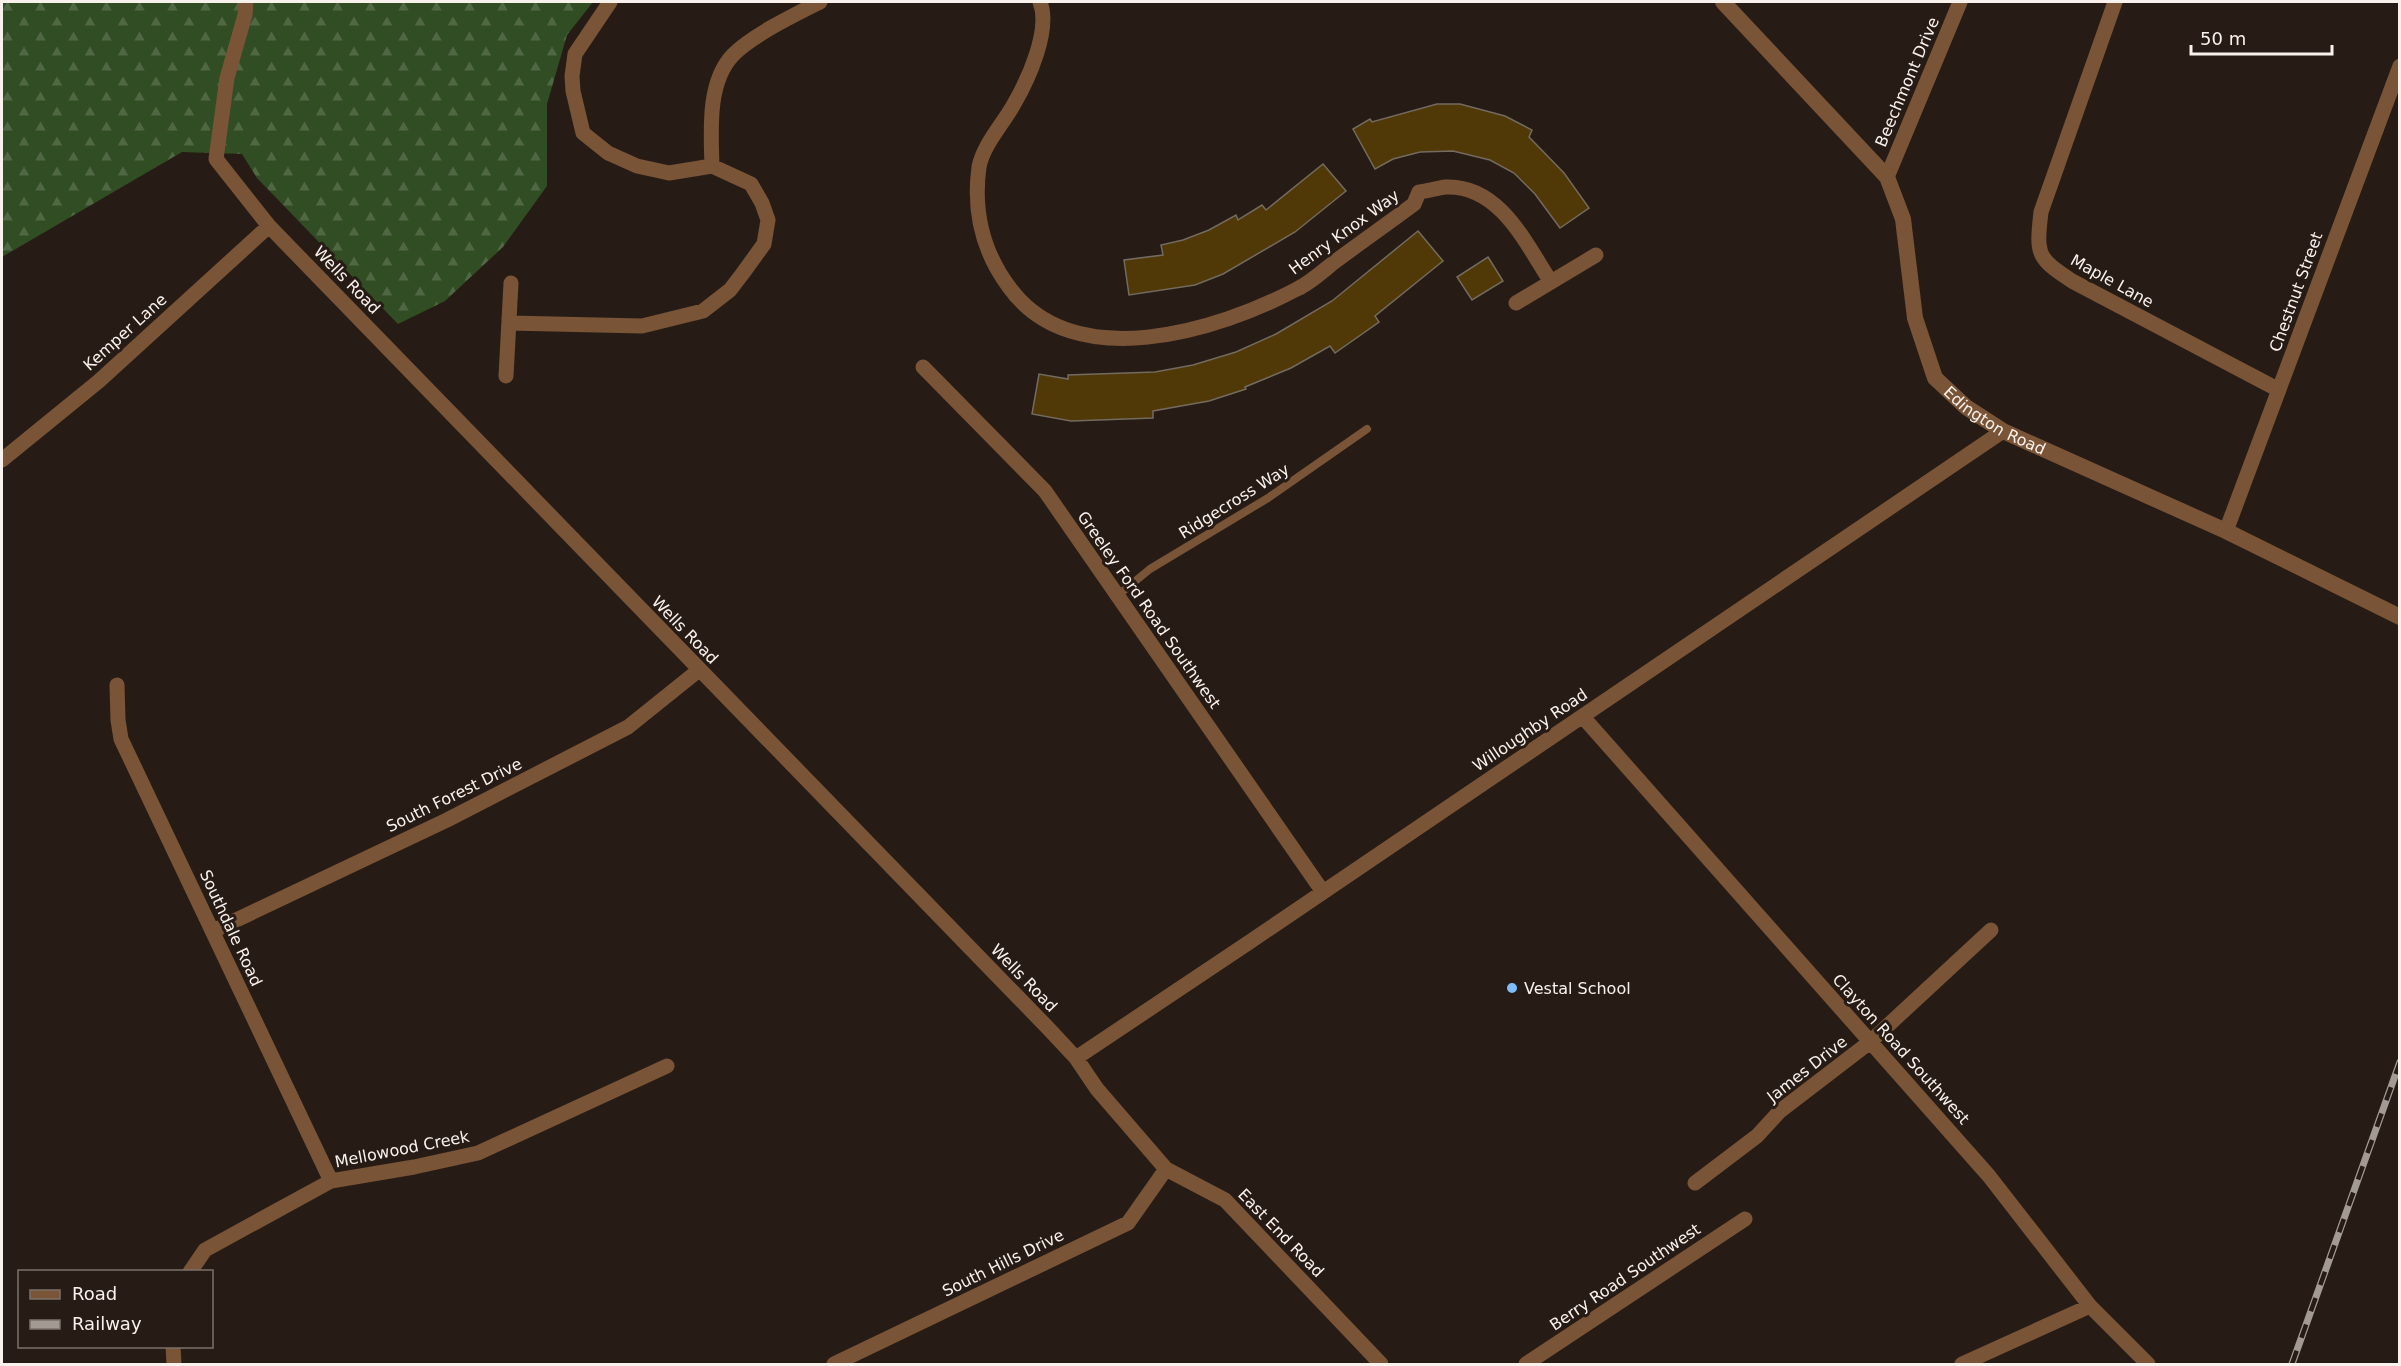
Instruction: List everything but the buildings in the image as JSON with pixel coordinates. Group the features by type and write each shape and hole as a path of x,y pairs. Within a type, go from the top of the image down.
{"street":[{"name":"Wells Road","path":"246,2 245,15 227,78 216,159 269,226 1076,1058"},
{"path":"509,322 642,326 703,311 730,290 764,244 768,220 762,203 751,184 712,166 669,173 637,166 608,153 583,133 573,91 572,76 575,54 610,2"},
{"path":"712,166 711,129 715,92 722,70 733,54 756,38 820,2"},
{"name":"Henry Knox Way","path":"1040,2 1042,9 1041,38 1034,61 1015,103 991,141 980,164 976,197 982,234 995,267 1018,300 1050,322 1085,335 1122,338 1176,334 1228,320 1298,289 1414,204 1419,192 1448,187 1476,193 1496,204 1514,224 1551,282"},
{"name":"Edington Road","path":"1723,2 1887,177 1903,219 1915,318 1935,378 1966,407 2003,431 2226,531 2400,617"},
{"name":"Beechmont Drive","path":"1887,177 1960,2"},
{"name":"Maple Lane","path":"2115,2 2041,212 2038,241 2045,263 2072,281 2279,390"},
{"name":"Chestnut Street","path":"2226,531 2400,66"},
{"name":"Kemper Lane","path":"2,460 99,381 269,226"},
{"path":"1516,303 1596,255"},
{"path":"506,376 511,283"},
{"name":"Greeley Ford Road Southwest","path":"923,367 1045,491 1323,892"},
{"name":"Willoughby Road","path":"1076,1058 2003,431"},
{"name":"South Forest Drive","path":"213,931 447,819 628,727 699,670"},
{"name":"Southdale Road","path":"117,685 121,739 331,1181"},
{"name":"Clayton Road Southwest","path":"1583,717 1989,1176 2090,1306 2148,1365"},
{"name":"James Drive","path":"1695,1183 1757,1136 1780,1111 1870,1042 1991,930"},
{"name":"East End Road","path":"1076,1058 1097,1089 1166,1169 1225,1200 1381,1365"},
{"name":"Mellowood Creek","path":"191,1270 205,1250 331,1181 478,1153 667,1066"},
{"name":"South Hills Drive","path":"834,1365 1128,1223 1166,1169"},
{"name":"Berry Road Southwest","path":"1526,1365 1745,1219"},
{"path":"1962,1365 2090,1306"},
{"path":"173,1348 174,1365"}],"lane":[{"name":"Ridgecross Way","path":"1117,596 1150,569 1268,498 1367,429"}],"green space":[{"path":"2,2 593,2 567,35 547,104 547,186 503,247 445,301 398,324 257,178 242,154 182,152 2,257"}],"railway":[{"path":"2292,1364 2400,1062"}],"place":[{"name":"Vestal School","path":"1512,988"}]}
